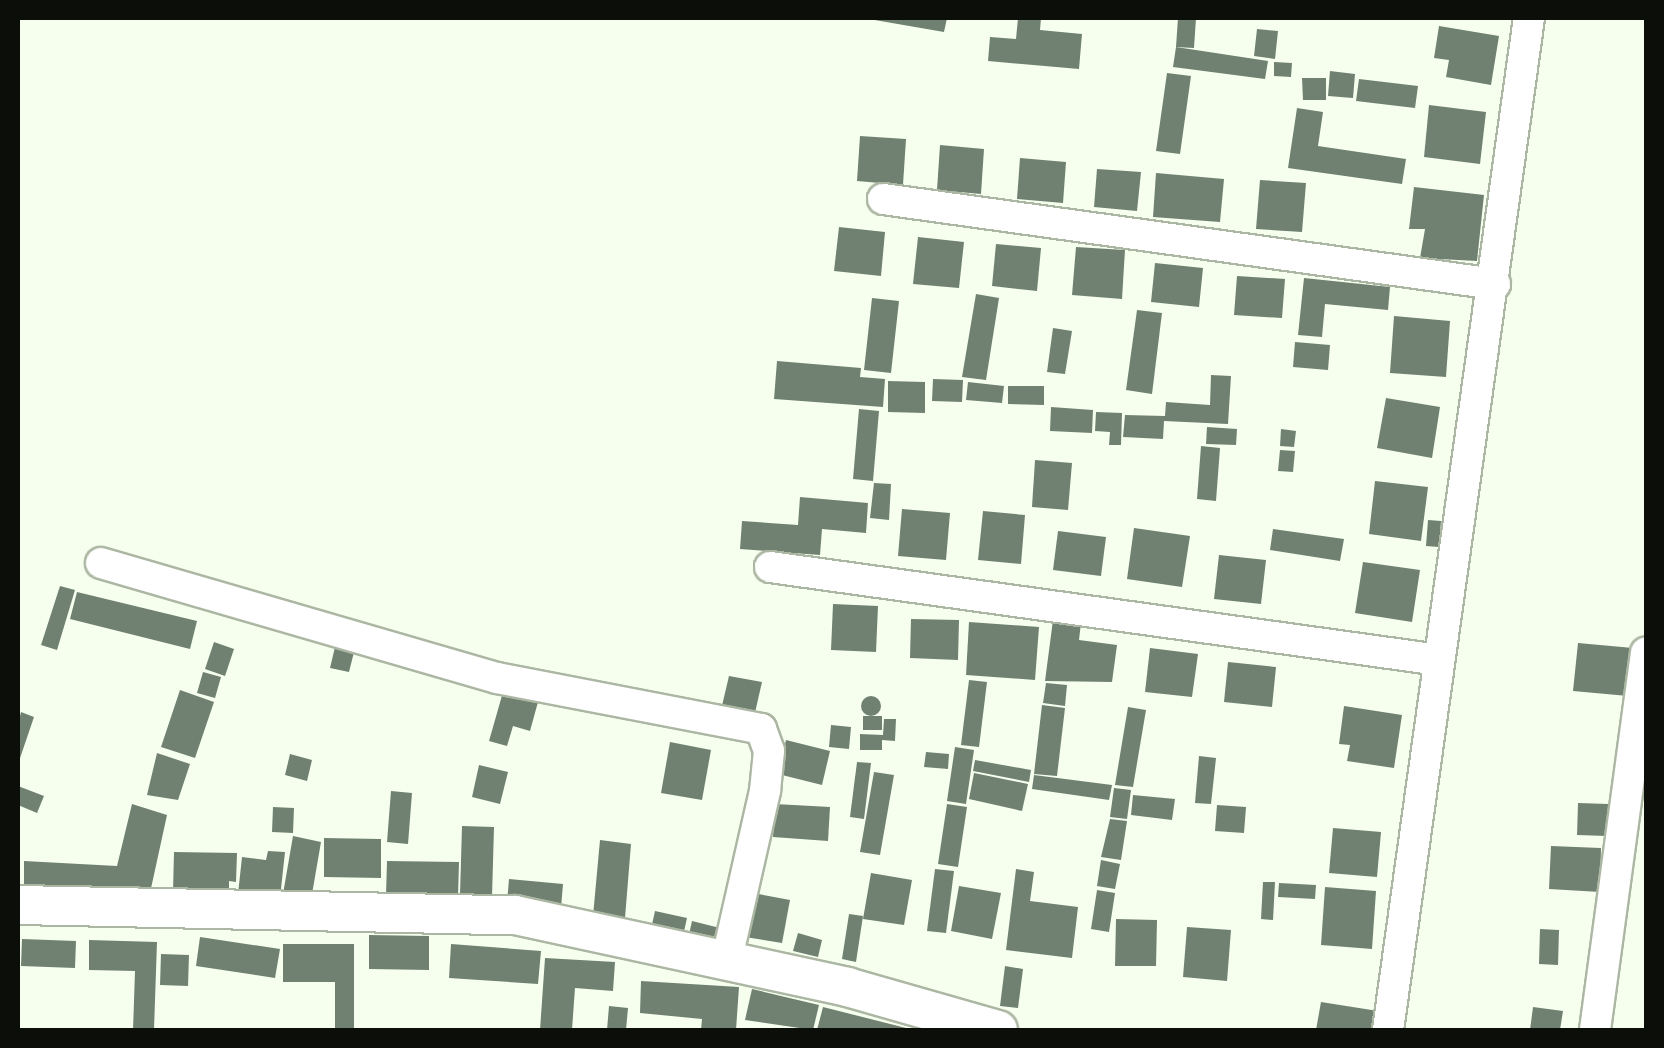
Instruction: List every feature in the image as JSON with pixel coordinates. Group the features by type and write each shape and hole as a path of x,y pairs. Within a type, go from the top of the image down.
{"street":[{"path":"1388,1030 1495,284 1529,18"},
{"path":"883,199 1495,284"},
{"path":"100,563 497,678 761,728 769,751 765,791 727,958"},
{"path":"770,567 1439,660"},
{"path":"1595,1030 1635,849 1646,652"},
{"path":"18,906 516,915 727,958 998,1030"}],"building":[{"path":"863,18 947,18 944,32"},
{"path":"1018,18 1041,18 1040,30 1082,34 1079,69 988,61 990,37 1016,39"},
{"path":"1178,18 1196,18 1194,48 1176,47"},
{"path":"1439,26 1499,36 1491,85 1446,77 1449,60 1434,58"},
{"path":"1257,29 1278,31 1275,59 1254,56"},
{"path":"1176,47 1268,61 1265,79 1173,67"},
{"path":"1274,62 1292,63 1291,77 1274,76"},
{"path":"1330,71 1355,74 1353,98 1328,96"},
{"path":"1167,73 1191,76 1180,154 1156,151"},
{"path":"1302,78 1326,78 1326,100 1303,100"},
{"path":"1359,79 1418,86 1415,108 1356,101"},
{"path":"1429,105 1486,112 1480,164 1424,157"},
{"path":"1297,108 1323,112 1318,146 1406,159 1402,184 1288,168"},
{"path":"860,136 906,139 903,185 857,181"},
{"path":"940,145 984,149 981,194 937,190"},
{"path":"1020,158 1066,162 1063,203 1017,199"},
{"path":"1097,169 1141,172 1137,211 1094,207"},
{"path":"1156,173 1224,179 1220,222 1153,217"},
{"path":"1260,180 1306,183 1302,232 1256,229"},
{"path":"1414,187 1484,195 1477,261 1420,258 1425,229 1409,229"},
{"path":"839,227 885,232 881,276 834,271"},
{"path":"918,237 964,242 959,288 913,284"},
{"path":"996,244 1041,248 1037,291 992,286"},
{"path":"1076,247 1125,250 1122,299 1072,295"},
{"path":"1155,263 1203,268 1199,307 1151,302"},
{"path":"1237,276 1285,279 1282,318 1234,315"},
{"path":"1304,278 1390,287 1388,310 1325,304 1322,337 1298,335"},
{"path":"976,294 999,298 986,380 962,377"},
{"path":"872,298 899,301 891,373 864,370"},
{"path":"1137,310 1162,313 1152,394 1126,390"},
{"path":"1394,316 1450,321 1446,377 1390,373"},
{"path":"1053,328 1072,331 1065,374 1047,372"},
{"path":"1295,342 1330,345 1328,370 1293,367"},
{"path":"777,361 861,368 860,377 885,379 883,407 774,399"},
{"path":"1211,375 1231,376 1228,424 1164,421 1163,439 1123,437 1125,415 1165,416 1166,402 1210,405"},
{"path":"933,379 963,380 962,402 932,401"},
{"path":"888,381 925,382 925,413 888,412"},
{"path":"968,382 1004,386 1002,403 966,400"},
{"path":"1008,386 1044,386 1044,405 1008,404"},
{"path":"1386,398 1440,407 1432,458 1377,448"},
{"path":"1051,407 1093,410 1092,433 1050,431"},
{"path":"859,409 879,411 873,481 853,479"},
{"path":"1096,412 1122,413 1121,445 1109,445 1110,432 1095,431"},
{"path":"1207,427 1237,429 1236,445 1206,444"},
{"path":"1281,429 1296,431 1294,447 1280,446"},
{"path":"1201,446 1220,448 1216,501 1197,499"},
{"path":"1280,450 1295,451 1293,472 1278,471"},
{"path":"1035,460 1072,463 1068,510 1032,507"},
{"path":"1375,481 1428,487 1421,541 1369,534"},
{"path":"874,483 891,484 889,520 870,518"},
{"path":"800,497 868,503 866,533 822,529 820,555 740,549 742,521 798,525"},
{"path":"902,509 950,513 946,560 898,556"},
{"path":"983,511 1025,515 1021,564 978,560"},
{"path":"1428,520 1441,521 1439,547 1426,546"},
{"path":"1134,528 1190,536 1182,587 1127,579"},
{"path":"1273,529 1344,539 1340,561 1270,550"},
{"path":"1058,531 1106,537 1101,576 1053,570"},
{"path":"1219,555 1266,560 1261,604 1214,599"},
{"path":"1363,562 1420,570 1412,622 1355,613"},
{"path":"60,586 75,590 57,650 41,645"},
{"path":"77,592 197,621 190,649 70,619"},
{"path":"833,604 878,606 876,652 831,650"},
{"path":"911,619 959,620 958,660 910,658"},
{"path":"1053,620 1081,623 1079,640 1117,645 1112,682 1045,681"},
{"path":"969,622 1039,627 1035,680 966,675"},
{"path":"214,642 234,649 225,676 205,669"},
{"path":"1578,643 1633,648 1628,696 1573,691"},
{"path":"335,647 354,652 349,672 330,668"},
{"path":"1150,648 1198,654 1192,697 1145,692"},
{"path":"1228,662 1276,667 1272,707 1224,702"},
{"path":"203,672 221,677 215,698 197,693"},
{"path":"729,676 762,682 754,717 721,710"},
{"path":"969,680 987,682 979,747 961,745"},
{"path":"1046,683 1067,685 1065,706 1043,703"},
{"path":"180,690 214,702 195,758 161,747"},
{"path":"503,692 538,702 530,731 513,726 507,746 489,741"},
{"path":"867,696 875,696 881,706 875,716 867,716 861,710 861,702"},
{"path":"1042,705 1065,708 1057,776 1034,774"},
{"path":"1344,706 1402,715 1394,768 1347,761 1350,745 1339,744"},
{"path":"1128,707 1146,710 1133,787 1115,785"},
{"path":"21,712 34,717 18,764 18,724"},
{"path":"863,716 882,716 882,730 863,730"},
{"path":"884,719 896,719 895,741 882,740 882,750 860,750 860,734 883,735"},
{"path":"831,725 851,727 849,749 829,747"},
{"path":"786,740 830,751 822,785 778,774"},
{"path":"670,742 711,750 702,800 661,793"},
{"path":"955,747 974,750 966,804 947,801"},
{"path":"926,752 949,754 948,769 924,767"},
{"path":"157,753 190,764 178,800 147,795"},
{"path":"290,754 312,760 307,781 285,775"},
{"path":"1199,756 1216,758 1211,804 1195,803"},
{"path":"975,760 1031,770 1029,782 973,771"},
{"path":"857,762 871,763 864,819 850,817"},
{"path":"479,765 508,772 500,804 472,797"},
{"path":"874,772 894,775 880,855 860,852"},
{"path":"974,773 1028,784 1022,811 969,799"},
{"path":"1034,775 1112,785 1109,800 1032,789"},
{"path":"18,786 44,796 37,813 18,805"},
{"path":"1114,788 1131,790 1127,819 1110,817"},
{"path":"391,791 412,793 408,844 387,842"},
{"path":"1133,795 1175,799 1172,820 1131,815"},
{"path":"1578,803 1608,804 1607,836 1577,835"},
{"path":"132,804 167,815 150,893 24,888 24,861 117,866"},
{"path":"775,804 830,807 828,841 773,837"},
{"path":"947,804 967,807 958,867 938,864"},
{"path":"1217,805 1246,807 1244,833 1215,831"},
{"path":"273,807 294,808 293,833 272,832"},
{"path":"1110,819 1127,821 1121,860 1101,857"},
{"path":"462,826 494,827 492,897 460,895"},
{"path":"1333,828 1381,832 1377,877 1329,873"},
{"path":"293,836 321,842 311,900 283,894"},
{"path":"324,838 381,839 381,878 324,877"},
{"path":"600,840 631,844 625,918 593,916"},
{"path":"1551,846 1601,848 1600,892 1549,889"},
{"path":"268,851 285,852 280,898 238,894 242,857 266,860"},
{"path":"174,852 237,853 236,882 229,881 229,892 173,891"},
{"path":"1101,860 1120,864 1115,889 1097,886"},
{"path":"387,861 459,862 458,897 386,895"},
{"path":"935,869 954,871 946,933 927,931"},
{"path":"1016,869 1034,872 1030,901 1078,907 1072,958 1006,950"},
{"path":"871,873 912,880 904,925 863,919"},
{"path":"509,879 563,884 561,908 507,903"},
{"path":"1263,882 1275,882 1273,920 1261,919"},
{"path":"1279,883 1316,885 1315,899 1278,897"},
{"path":"959,886 1001,893 992,939 951,931"},
{"path":"1325,887 1376,891 1372,949 1321,945"},
{"path":"1097,890 1115,893 1109,932 1091,929"},
{"path":"753,893 790,900 782,943 745,937"},
{"path":"655,911 687,918 683,936 651,929"},
{"path":"849,914 863,916 856,962 842,959"},
{"path":"1116,919 1157,920 1156,966 1115,966"},
{"path":"692,921 724,929 720,946 688,939"},
{"path":"1187,927 1231,930 1227,981 1183,977"},
{"path":"1540,929 1559,930 1558,965 1539,964"},
{"path":"798,933 822,940 818,957 793,951"},
{"path":"369,935 429,936 429,970 369,969"},
{"path":"200,937 280,949 275,978 196,966"},
{"path":"22,939 76,941 75,968 21,966"},
{"path":"89,940 157,942 154,1030 133,1030 135,971 89,970"},
{"path":"283,944 354,944 354,1030 335,1030 335,982 283,982"},
{"path":"451,944 541,951 538,984 449,978"},
{"path":"161,954 189,955 188,986 160,985"},
{"path":"545,958 615,962 613,991 575,988 572,1030 540,1030"},
{"path":"1005,966 1023,969 1018,1008 1000,1006"},
{"path":"641,981 739,987 736,1030 701,1030 702,1019 640,1013"},
{"path":"752,989 819,1005 813,1030 745,1020"},
{"path":"1321,1002 1378,1011 1375,1030 1316,1030"},
{"path":"609,1006 628,1008 626,1030 607,1030"},
{"path":"823,1007 910,1029 910,1030 817,1030"},
{"path":"1533,1007 1563,1011 1560,1030 1530,1030"}]}
